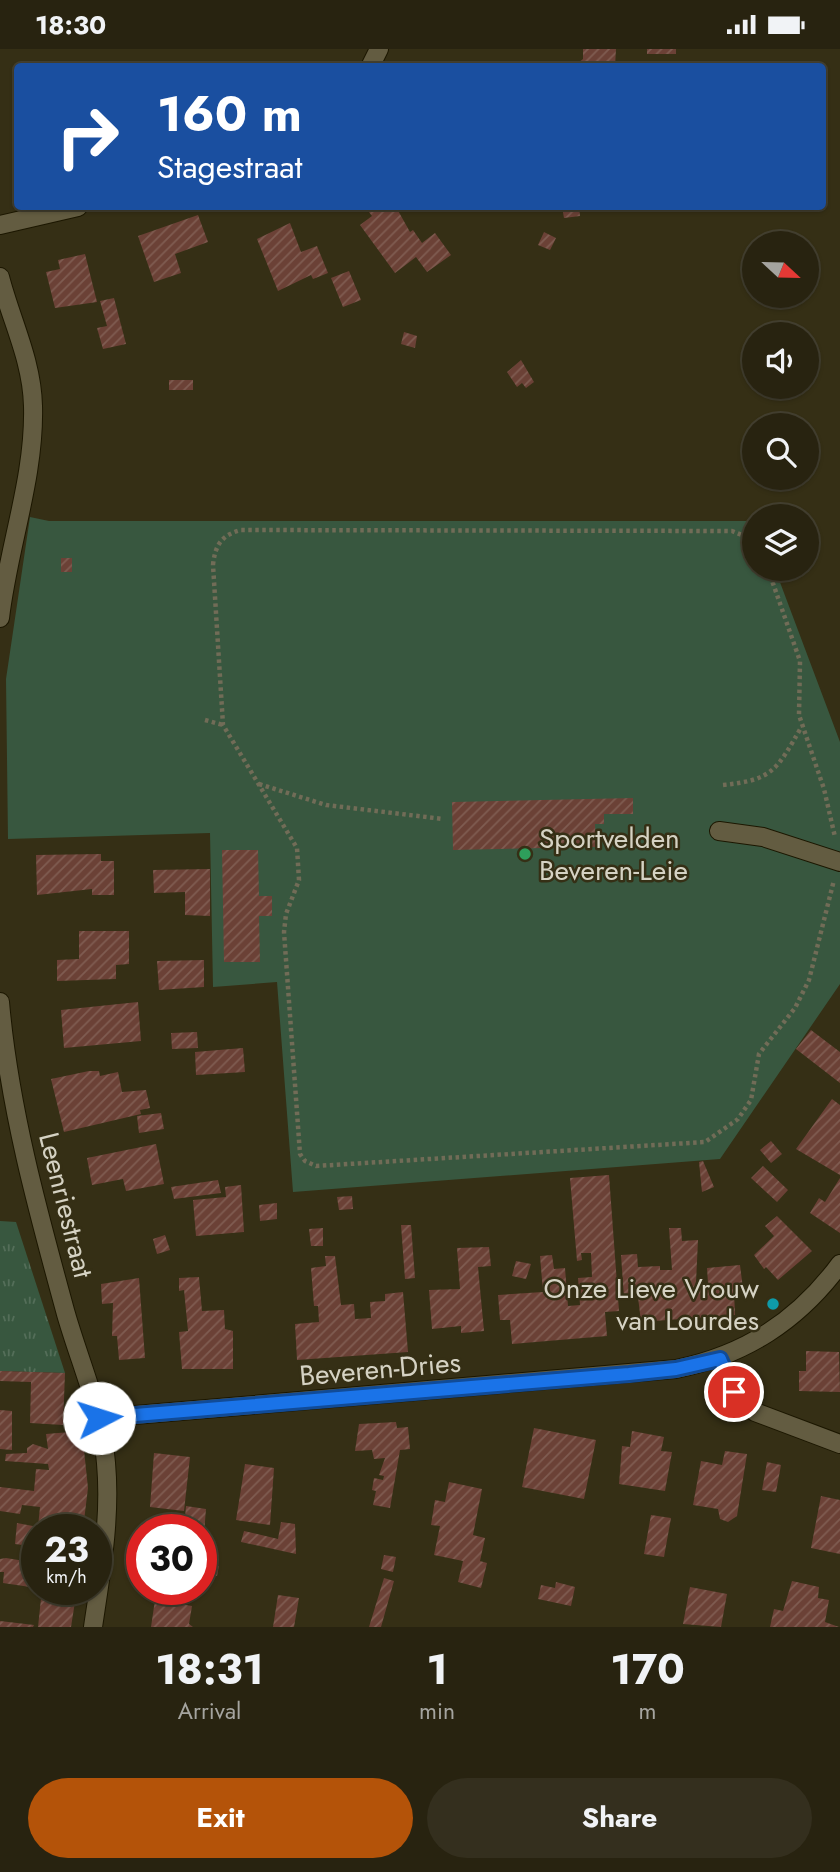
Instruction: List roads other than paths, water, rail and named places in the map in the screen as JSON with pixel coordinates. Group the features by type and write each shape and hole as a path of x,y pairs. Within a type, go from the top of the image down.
{"street":[{"path":"0,225 65,210"},
{"path":"0,277 29,368 33,405 31,444 0,618"},
{"path":"719,831 763,837 839,861"},
{"name":"Leenriestraat","path":"0,1002 5,1061 35,1190 66,1314 99,1418"},
{"name":"Beveren-Dries","path":"99,1418 676,1369 720,1359 753,1343 784,1321 821,1288 840,1264"},
{"path":"720,1359 734,1392 755,1412 840,1444"},
{"path":"93,1627 103,1556 107,1495 99,1418"}],"place":[{"name":"Sportvelden Beveren-Leie","path":"525,854"},
{"name":"Onze Lieve Vrouw van Lourdes","path":"773,1304"}]}
